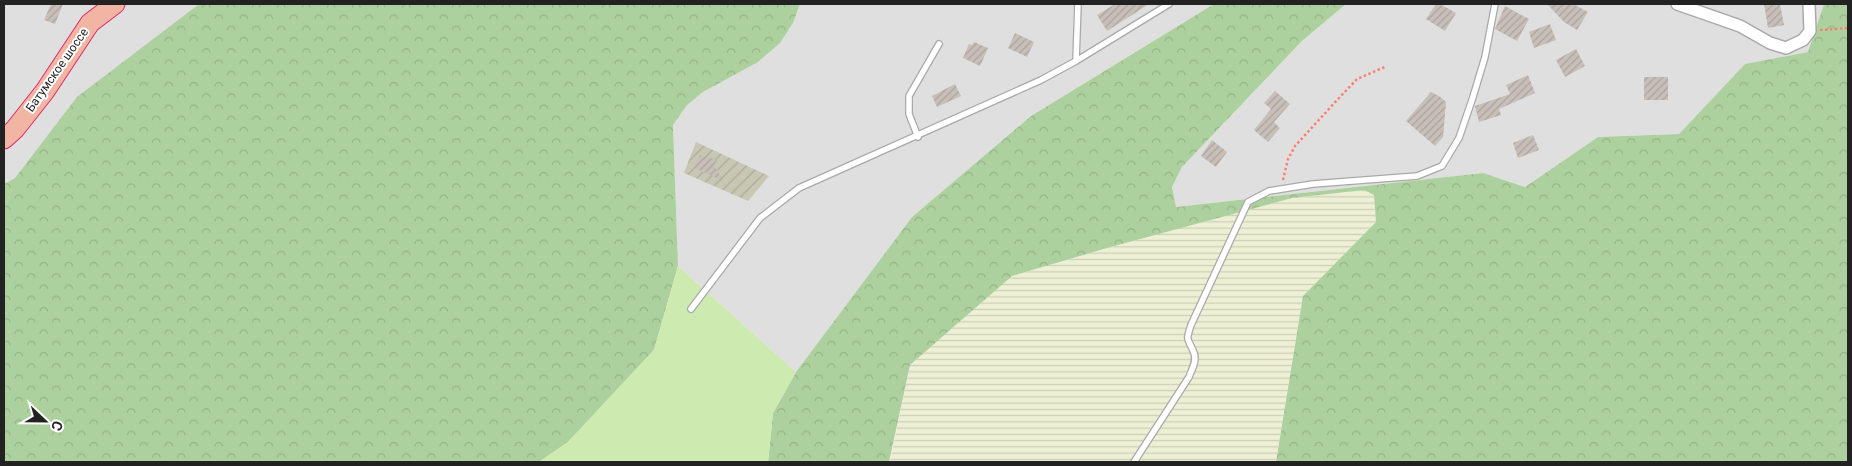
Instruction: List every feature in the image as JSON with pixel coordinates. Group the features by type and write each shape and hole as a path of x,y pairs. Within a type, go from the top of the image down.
{"highway":[{"name":"Батумское шоссе","path":"4,139 15,129 45,91 90,23 114,4"}],"street":[{"path":"1677,4 1740,26 1770,43 1786,48 1803,40 1810,31 1809,4"}],"lane":[{"path":"1076,61 1078,4"},
{"path":"691,309 760,218 799,188 918,137 1041,80 1076,61 1169,4"},
{"path":"1134,462 1189,377 1195,364 1194,353 1188,343 1191,325 1248,202 1269,191 1351,180 1384,180 1417,176 1442,166 1458,138 1473,97 1485,57 1495,4"},
{"path":"918,137 909,114 910,96 939,44"}],"path":[{"path":"1280,189 1288,159 1295,146 1357,80 1385,67"}],"shaded area":[{"path":"4,4 199,4 78,97 15,178 4,184"},
{"path":"800,4 1214,4 1031,116 912,217 796,372 678,266 673,125 687,105 703,92 758,62 780,43 793,23"},
{"path":"1346,4 1824,4 1808,52 1745,64 1679,134 1598,137 1525,187 1483,173 1176,207 1172,187 1182,167 1302,41"},
{"path":"696,142 769,176 748,201 684,173"},
{"path":"1364,190 1374,195 1376,222 1303,296 1276,462 890,462 910,365 1012,276 1292,198"}],"green space":[{"path":"199,4 800,4 793,23 780,43 758,62 703,92 687,105 673,125 678,266 654,350 568,442 539,462 4,462 4,184 15,178 77,97"},
{"path":"1214,4 1346,4 1302,41 1182,167 1172,187 1176,207 1483,173 1525,187 1598,137 1679,134 1745,64 1808,52 1824,4 1848,4 1848,462 1276,462 1303,296 1376,222 1374,195 1364,190 1292,198 1012,276 910,365 889,462 768,462 773,413 796,372 912,217 1031,116"},
{"path":"678,266 796,372 773,413 768,462 539,462 568,442 654,350"}],"building":[{"path":"51,4 63,4 55,24 44,20"},
{"path":"1115,4 1149,4 1107,31 1097,15"},
{"path":"1436,4 1440,4 1456,13 1445,31 1426,19"},
{"path":"1547,4 1573,4 1588,12 1577,30 1564,22"},
{"path":"1764,4 1780,4 1784,25 1768,28"},
{"path":"1505,6 1529,19 1517,41 1495,29"},
{"path":"1550,24 1556,40 1534,48 1529,32"},
{"path":"1015,33 1034,42 1027,57 1008,48"},
{"path":"974,42 988,48 980,66 963,58 969,44 972,45"},
{"path":"1576,49 1585,66 1565,77 1556,60"},
{"path":"1528,75 1535,93 1499,109 1501,115 1479,122 1475,106 1510,94 1506,85"},
{"path":"1644,77 1668,77 1668,100 1644,100"},
{"path":"955,84 961,96 937,107 932,96"},
{"path":"1275,91 1290,104 1274,122 1280,128 1268,142 1254,130 1271,109 1264,103"},
{"path":"1431,92 1446,102 1443,137 1435,146 1406,121"},
{"path":"1533,135 1539,150 1518,158 1513,143"},
{"path":"1212,140 1227,152 1216,167 1201,156"},
{"path":"700,155 717,160 714,166 724,181 694,168"}]}
